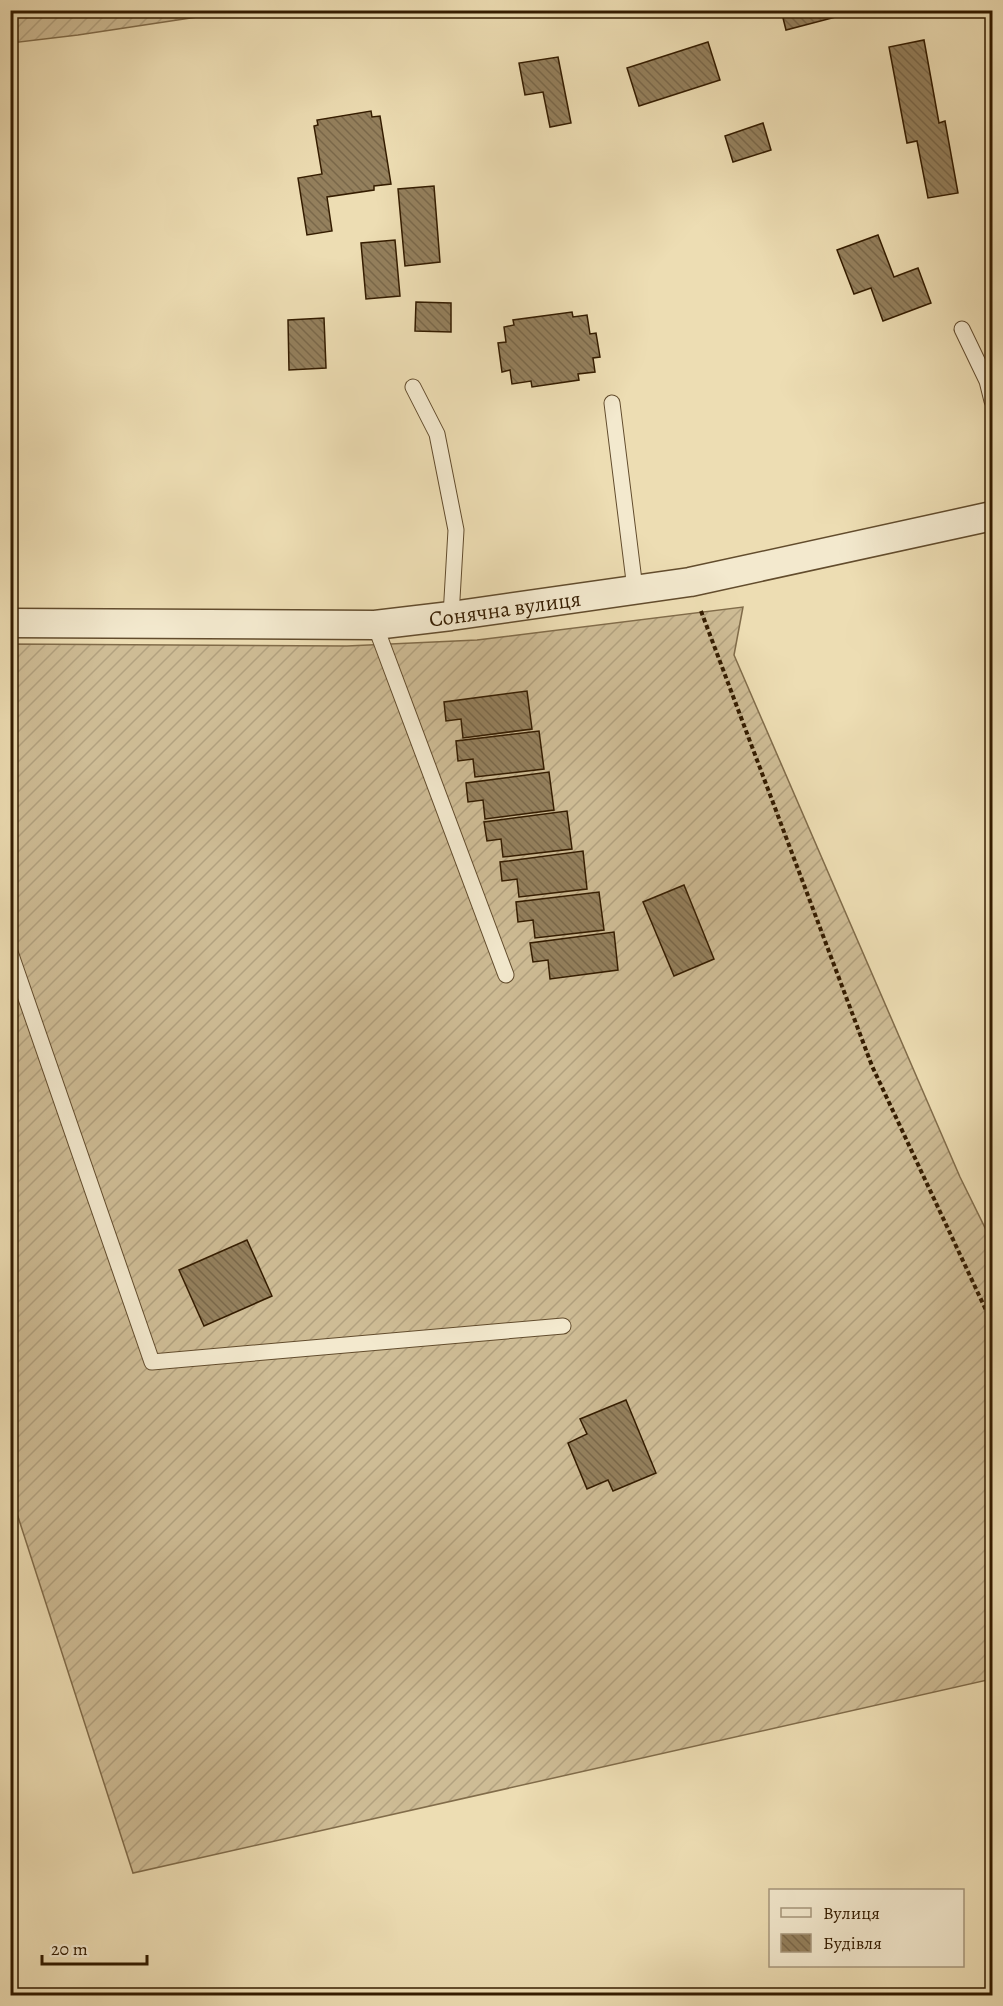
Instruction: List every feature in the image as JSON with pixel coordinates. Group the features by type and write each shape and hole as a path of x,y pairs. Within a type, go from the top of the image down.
{"street":[{"name":"Сонячна вулиця","path":"10,623 375,624 451,616 690,582 993,516"}],"lane":[{"path":"962,329 987,381 993,401"},
{"path":"413,387 437,434 456,530 451,616"},
{"path":"612,403 635,589"},
{"path":"375,624 506,975"},
{"path":"10,952 152,1362 563,1326"}],"path":[{"path":"690,582 872,1066 993,1323"}],"shaded area":[{"path":"11,10 237,11 11,43"},
{"path":"743,607 734,655 960,1177 992,1242 992,1679 133,1873 11,1495 10,644 347,646 477,640"}],"building":[{"path":"781,10 855,10 855,12 786,30"},
{"path":"924,40 939,123 945,121 958,193 928,198 917,141 907,143 889,47"},
{"path":"708,42 720,80 639,106 627,68"},
{"path":"558,57 571,123 550,127 543,92 525,95 519,63"},
{"path":"371,111 372,117 380,116 391,184 374,186 374,190 327,197 332,231 307,235 298,178 322,174 314,126 318,125 317,120"},
{"path":"763,123 771,150 733,162 725,136"},
{"path":"434,186 440,262 405,266 398,189"},
{"path":"878,235 894,277 918,268 931,303 883,321 871,288 854,294 837,250"},
{"path":"395,240 400,296 366,299 361,243"},
{"path":"416,302 451,303 451,332 415,331"},
{"path":"572,312 573,317 587,315 590,334 596,333 600,357 593,358 595,372 578,374 579,380 532,387 531,381 512,384 510,370 502,372 498,343 506,342 504,327 514,325 513,320"},
{"path":"324,318 326,368 289,370 288,320"},
{"path":"527,691 532,729 463,738 461,719 446,721 444,702"},
{"path":"539,731 544,769 475,777 473,759 458,761 456,741"},
{"path":"549,772 554,810 485,819 483,800 468,802 466,783"},
{"path":"567,811 572,849 503,857 501,839 487,841 484,822"},
{"path":"583,851 587,889 519,897 517,879 502,881 500,862"},
{"path":"684,885 714,959 674,976 643,902"},
{"path":"599,892 604,930 535,938 533,920 518,922 516,902"},
{"path":"614,932 618,970 550,979 548,960 533,962 530,943"},
{"path":"247,1240 272,1296 204,1326 179,1270"},
{"path":"626,1400 656,1473 613,1491 608,1480 587,1489 568,1443 587,1434 580,1419"}]}
